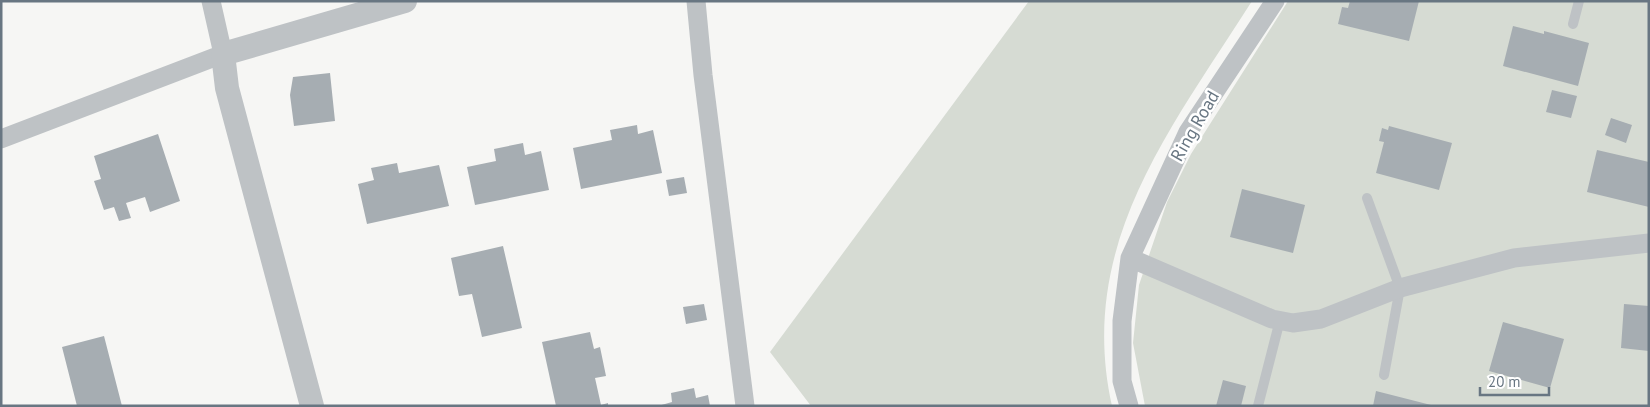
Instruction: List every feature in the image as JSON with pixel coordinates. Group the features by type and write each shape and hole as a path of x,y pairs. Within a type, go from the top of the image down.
{"street":[{"path":"211,1 223,54 227,88 312,406"},
{"path":"1,139 223,54 405,1"},
{"path":"696,1 704,84 745,406"},
{"name":"Ring Road","path":"1129,406 1122,381 1122,321 1130,258 1188,132 1275,1"},
{"path":"1130,258 1293,324 1322,319 1400,288 1514,258 1649,243"}],"lane":[{"path":"1574,24 1579,1"},
{"path":"1366,198 1400,288 1384,375"},
{"path":"1258,406 1280,320"}],"shaded area":[{"path":"1029,1 1252,1 1163,143 1138,191 1119,240 1107,292 1104,347 1112,406 811,406 770,352"},
{"path":"1288,1 1649,1 1649,406 1145,406 1133,343 1139,285 1167,202 1191,154"}],"building":[{"path":"1350,1 1419,1 1409,41 1338,24 1342,7 1348,8"},
{"path":"1513,26 1544,34 1544,31 1589,43 1578,86 1503,66"},
{"path":"330,73 335,121 294,126 290,95 293,77"},
{"path":"1552,90 1577,96 1571,118 1546,112"},
{"path":"1611,118 1632,125 1626,143 1605,135"},
{"path":"637,125 638,134 653,130 662,173 581,189 573,148 612,140 610,130"},
{"path":"1389,126 1452,143 1439,190 1376,173 1384,142 1379,141 1382,128 1388,130"},
{"path":"158,134 180,201 150,212 145,197 126,203 131,218 119,221 114,207 104,210 94,181 101,179 94,156"},
{"path":"523,143 525,155 541,151 549,190 475,205 467,167 496,161 494,149"},
{"path":"1597,150 1649,162 1649,207 1587,192"},
{"path":"397,163 399,173 439,165 449,206 367,224 358,184 374,180 371,168"},
{"path":"684,177 687,193 669,196 666,180"},
{"path":"1242,189 1305,205 1293,253 1230,237"},
{"path":"503,246 522,328 482,337 472,294 459,296 451,258"},
{"path":"704,304 707,320 686,324 683,307"},
{"path":"1624,304 1649,306 1649,351 1621,348"},
{"path":"1503,322 1564,339 1550,388 1489,371"},
{"path":"590,332 594,349 600,347 606,376 595,378 601,405 608,403 608,406 556,406 542,342"},
{"path":"104,336 122,406 77,406 62,347"},
{"path":"1223,380 1246,386 1241,406 1216,406"},
{"path":"694,388 696,398 708,395 710,406 658,406 672,402 671,393"},
{"path":"1376,391 1431,405 1431,406 1373,406"}]}
